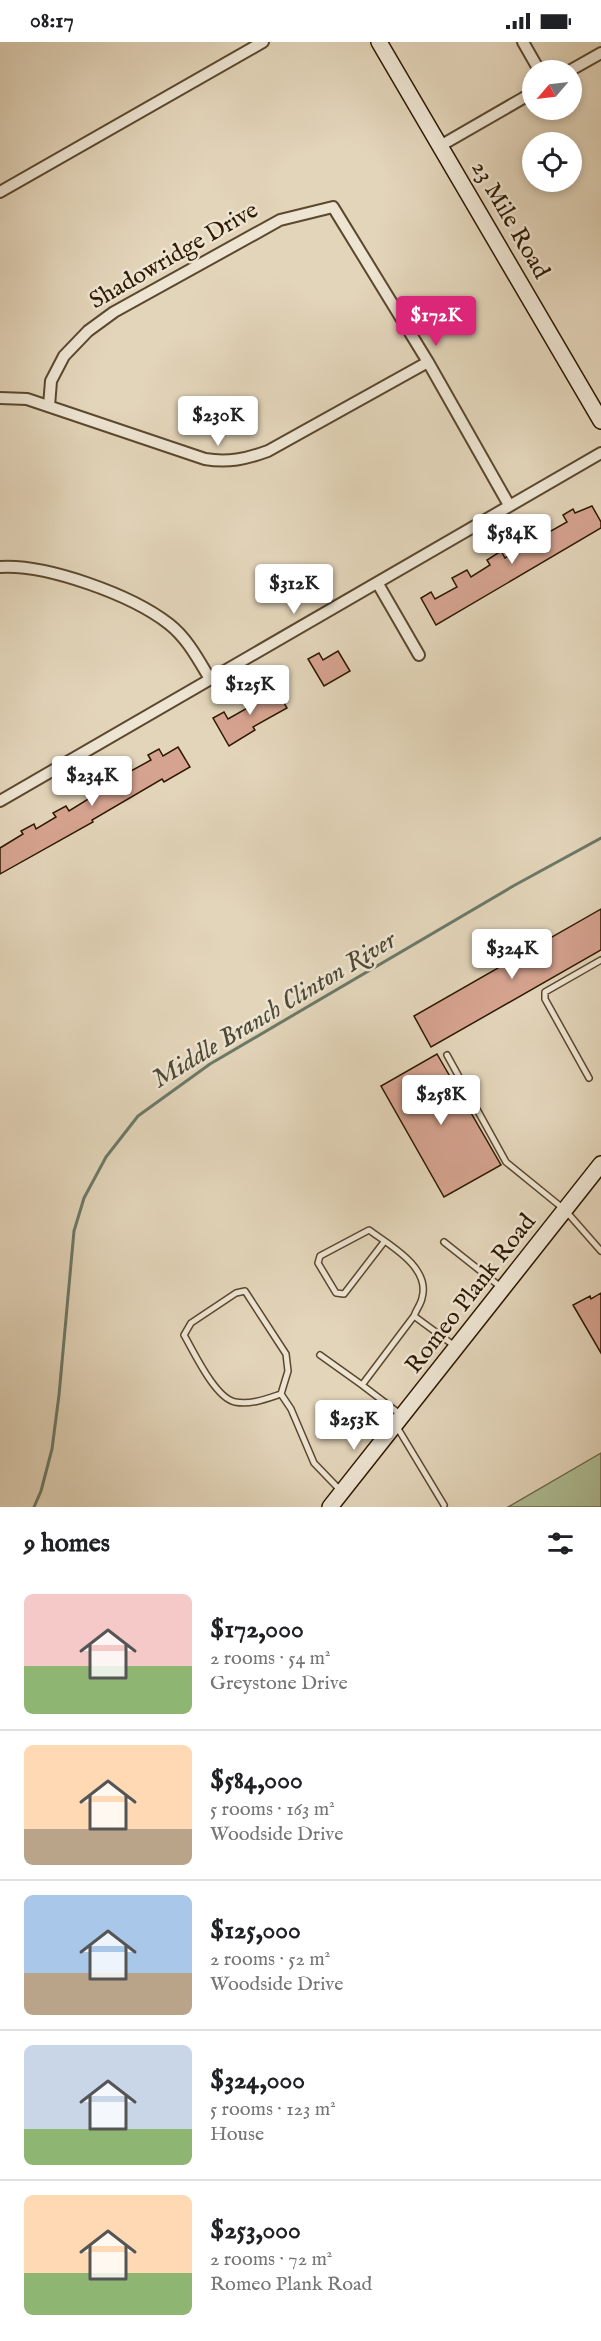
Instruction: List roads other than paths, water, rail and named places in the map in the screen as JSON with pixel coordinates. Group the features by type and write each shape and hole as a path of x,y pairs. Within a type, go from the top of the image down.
{"main road":[{"name":"23 Mile Road","path":"379,42 601,421"},
{"name":"Romeo Plank Road","path":"330,1507 601,1164"}],"street":[{"path":"0,192 263,42"},
{"path":"523,42 533,60"},
{"path":"582,64 601,53"},
{"path":"440,146 522,99"},
{"name":"Shadowridge Drive","path":"49,406 51,381 64,356 88,331 114,312 280,220 333,207 428,362"},
{"path":"0,398 27,399 205,459 224,462 247,459 268,452 428,362 510,505"},
{"path":"0,801 601,453"},
{"path":"0,567 29,568 77,580 101,588 154,614 180,634 210,679"},
{"path":"378,584 419,656"}],"lane":[{"path":"588,1078 545,999 545,992 601,960"},
{"path":"447,1055 506,1162 565,1210 601,1251"},
{"path":"362,1385 414,1316 423,1298 423,1283 413,1264 369,1230 320,1256 318,1263 336,1293 344,1294 384,1242"},
{"path":"444,1242 503,1289"},
{"path":"245,1291 286,1354 288,1371 281,1394 256,1402 233,1402 219,1392 184,1335 191,1323 236,1293 245,1291"},
{"path":"414,1316 457,1348"},
{"path":"320,1355 362,1385 400,1421 444,1505"},
{"path":"281,1394 291,1409 314,1463 342,1492"}],"waterway":[{"name":"Middle Branch Clinton River","path":"34,1507 41,1491 52,1449 74,1231 84,1198 106,1157 138,1116 210,1064 515,885 601,838"}]}
